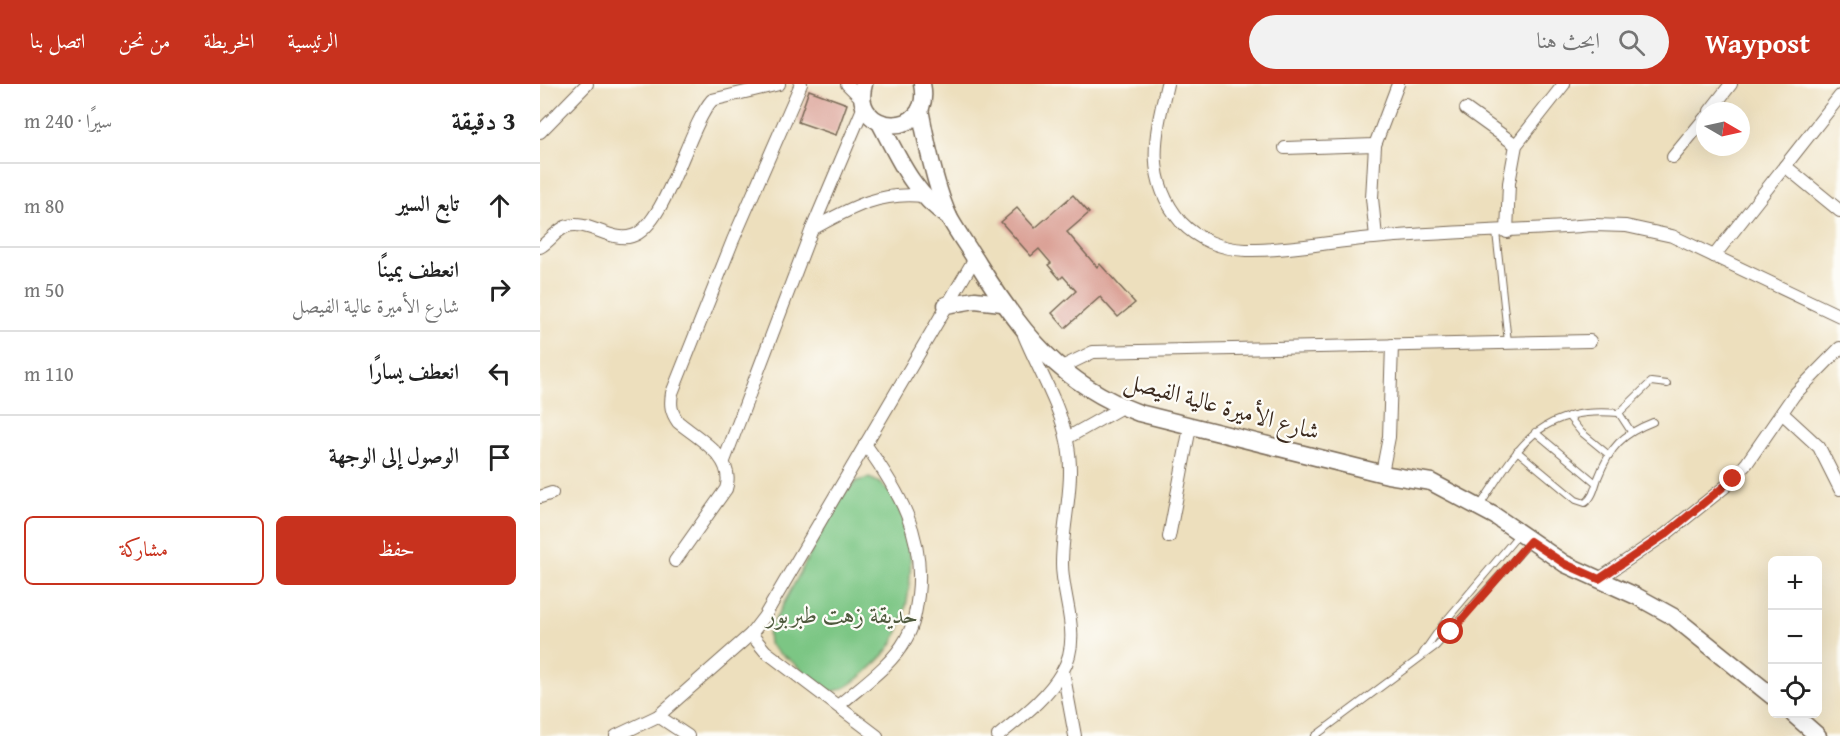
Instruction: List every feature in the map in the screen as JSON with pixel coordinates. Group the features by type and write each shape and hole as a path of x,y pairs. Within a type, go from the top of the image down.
{"street":[{"path":"540,132 587,84"},
{"path":"540,247 566,227 584,227 625,237 641,231 652,218 674,178 699,119 712,100 779,84"},
{"path":"675,561 726,489 729,480 724,461 678,422 670,408 671,401 724,261 801,84"},
{"path":"724,461 864,97 847,84"},
{"name":"شارع الأميرة عالية الفيصل","path":"922,84 923,101 920,109 928,151 950,217 1002,303 1021,328 1060,368 1083,386 1122,407 1190,427 1385,474 1424,480 1479,507 1565,564 1674,617 1768,692"},
{"path":"1167,84 1155,145 1159,188 1167,204 1190,231 1212,243 1246,250 1376,237 1501,232 1593,225 1626,226 1672,236 1840,316"},
{"path":"1376,237 1372,198 1376,145 1398,84"},
{"path":"1501,232 1516,146 1564,84"},
{"path":"1717,102 1731,84"},
{"path":"1714,256 1840,96"},
{"name":"شارع الأميرة عالية الفيصل","path":"864,97 871,116 880,123 906,173 923,196 950,217"},
{"path":"880,123 900,125 912,119 920,109"},
{"path":"1466,109 1516,146"},
{"path":"1673,157 1696,129"},
{"path":"1285,148 1376,145"},
{"path":"1785,166 1840,211"},
{"path":"812,229 874,198 898,194 923,196"},
{"path":"616,736 658,716 751,634 772,604 975,258"},
{"path":"946,305 975,300 1002,303"},
{"path":"998,736 1038,702 1062,671 1072,632 1062,566 1071,473 1067,438 1021,328"},
{"path":"1060,368 1093,352 1590,341"},
{"path":"1385,474 1389,437 1392,345"},
{"path":"1599,579 1666,534 1726,486 1747,463 1814,373 1840,348"},
{"path":"1067,438 1122,407"},
{"path":"1782,413 1819,447 1840,489"},
{"path":"1169,537 1190,427"},
{"path":"838,706 891,659 906,640 912,625 920,580 916,537 908,513 889,477 865,444"},
{"path":"751,634 765,651 877,736"},
{"path":"1062,671 1075,736"},
{"path":"658,716 687,736"},
{"path":"1798,718 1818,736"}],"lane":[{"path":"1501,232 1508,342"},
{"path":"1618,413 1651,382 1667,384"},
{"path":"1479,507 1516,451 1535,432 1551,422 1568,416 1600,411 1618,413 1630,430"},
{"path":"1568,416 1581,432 1609,455"},
{"path":"1516,451 1581,502 1590,499 1609,455 1630,430 1653,422"},
{"path":"1535,432 1596,483"},
{"path":"1418,660 1443,624 1525,537"},
{"path":"1315,736 1418,660 1451,632 1525,537"}],"green space":[{"name":"حديقة زهت طبربور","path":"869,478 887,489 899,506 907,528 910,578 907,603 892,644 883,656 851,684 843,689 827,692 769,644 768,633 840,498 857,481"}],"building":[{"path":"809,90 847,104 836,135 798,122"},
{"path":"1073,195 1089,213 1067,232 1097,267 1100,264 1135,303 1118,317 1100,297 1065,328 1052,313 1076,291 1063,276 1060,279 1048,265 1051,263 1039,249 1031,256 1001,222 1017,208 1035,228"}],"route":[{"path":"1451,632 1530,541 1565,564 1599,579 1666,534 1733,479"}]}
